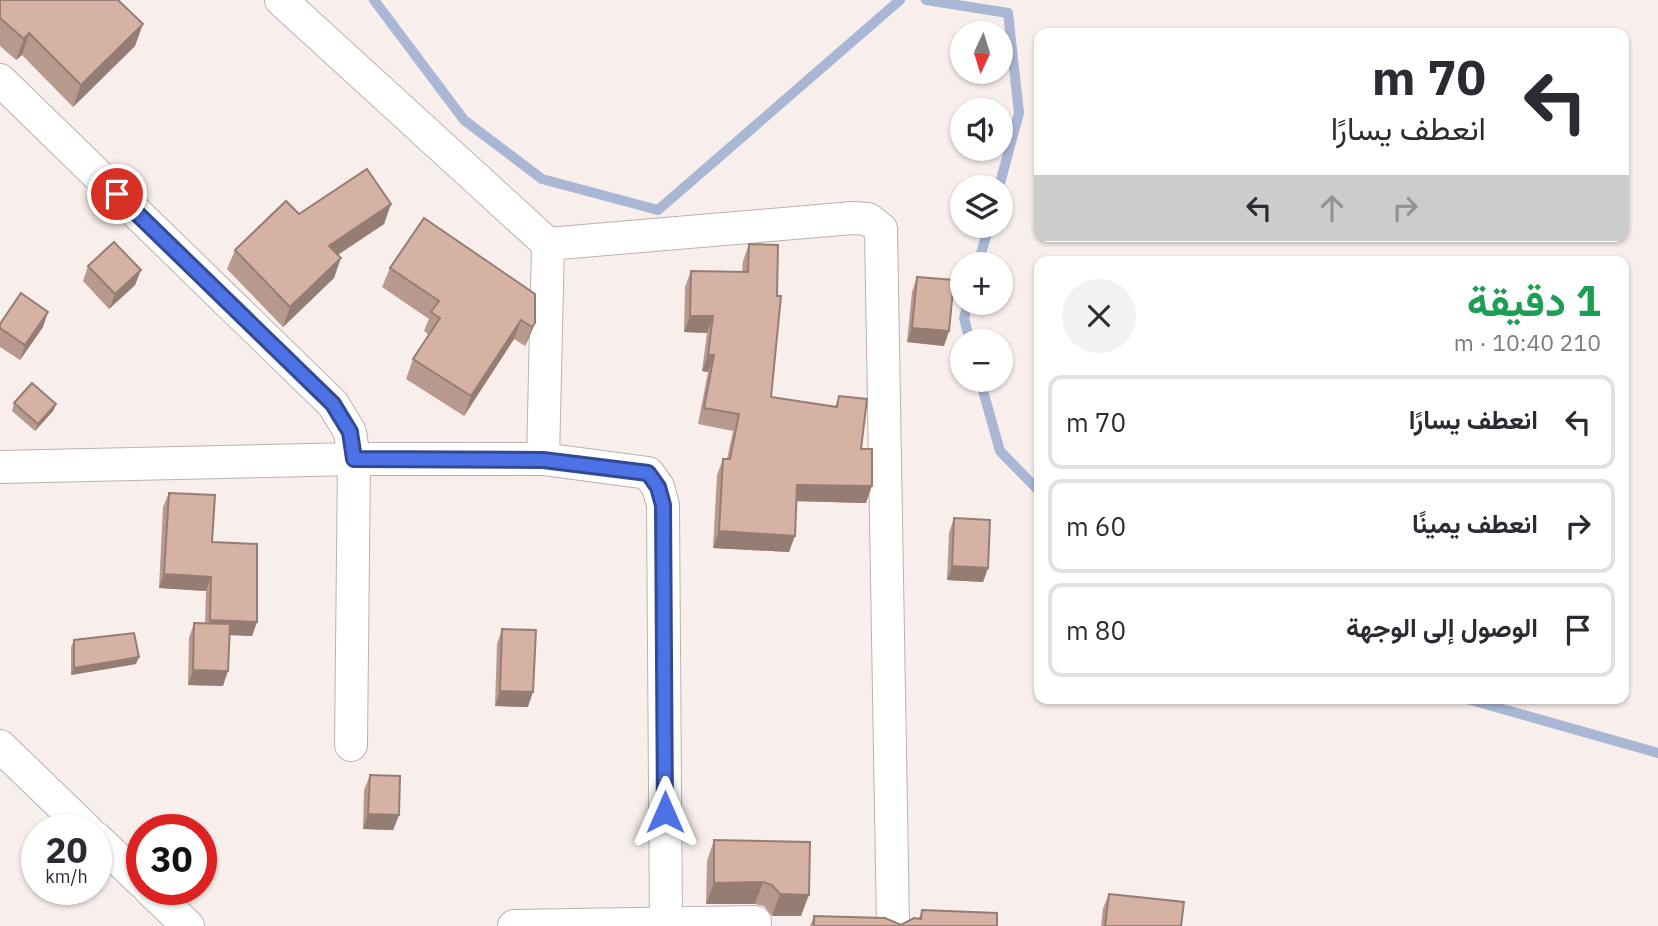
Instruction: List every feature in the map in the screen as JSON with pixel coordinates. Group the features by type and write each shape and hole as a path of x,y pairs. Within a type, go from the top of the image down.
{"street":[{"path":"281,0 548,244 853,218 868,219 881,229 893,926"},
{"path":"0,80 333,404 350,432 354,459 351,745"},
{"path":"543,460 548,244"},
{"path":"0,467 354,459 543,460 648,473 660,496 666,925"},
{"path":"0,746 70,814"},
{"path":"112,853 126,867"},
{"path":"166,905 188,926"},
{"path":"513,926 755,922"}],"building":[{"path":"0,0 118,0 143,24 81,85 29,33 24,39 0,18"},
{"path":"367,169 391,204 329,246 341,258 290,307 235,250 286,201 299,214"},
{"path":"424,218 535,294 535,323 532,327 521,320 471,396 413,359 440,318 431,312 439,301 390,268"},
{"path":"114,242 141,270 115,294 88,266"},
{"path":"749,244 778,245 777,296 781,296 771,397 837,407 839,396 867,399 861,449 872,449 872,486 797,485 795,536 719,531 723,459 730,459 739,414 704,408 714,355 708,355 713,316 690,316 691,271 748,272"},
{"path":"917,277 950,280 949,331 912,328"},
{"path":"21,293 48,312 25,345 0,328"},
{"path":"32,383 56,404 38,424 14,403"},
{"path":"169,493 215,495 212,542 257,544 257,622 210,620 211,577 164,574"},
{"path":"954,518 990,520 988,568 952,566"},
{"path":"194,623 230,624 228,671 193,670"},
{"path":"502,629 536,630 533,692 500,691"},
{"path":"134,633 139,657 74,668 74,640"},
{"path":"370,775 400,776 399,815 368,814"},
{"path":"714,840 810,842 809,895 780,894 772,885 763,882 714,883"},
{"path":"1109,894 1184,902 1181,926 1105,926"},
{"path":"922,910 997,913 997,926 814,926 814,916 885,918 901,925 914,918 921,919"}],"waterway":[{"path":"374,0 464,120 542,179 658,210 900,0"},
{"path":"926,0 1008,13 1019,113 1002,175"},
{"path":"981,252 986,238"},
{"path":"965,315 967,329"},
{"path":"983,392 1000,451 1034,486"},
{"path":"1485,704 1658,753"}],"route":[{"path":"117,194 333,404 350,432 354,459 543,460 648,473 658,487 663,505 665,812"}]}
